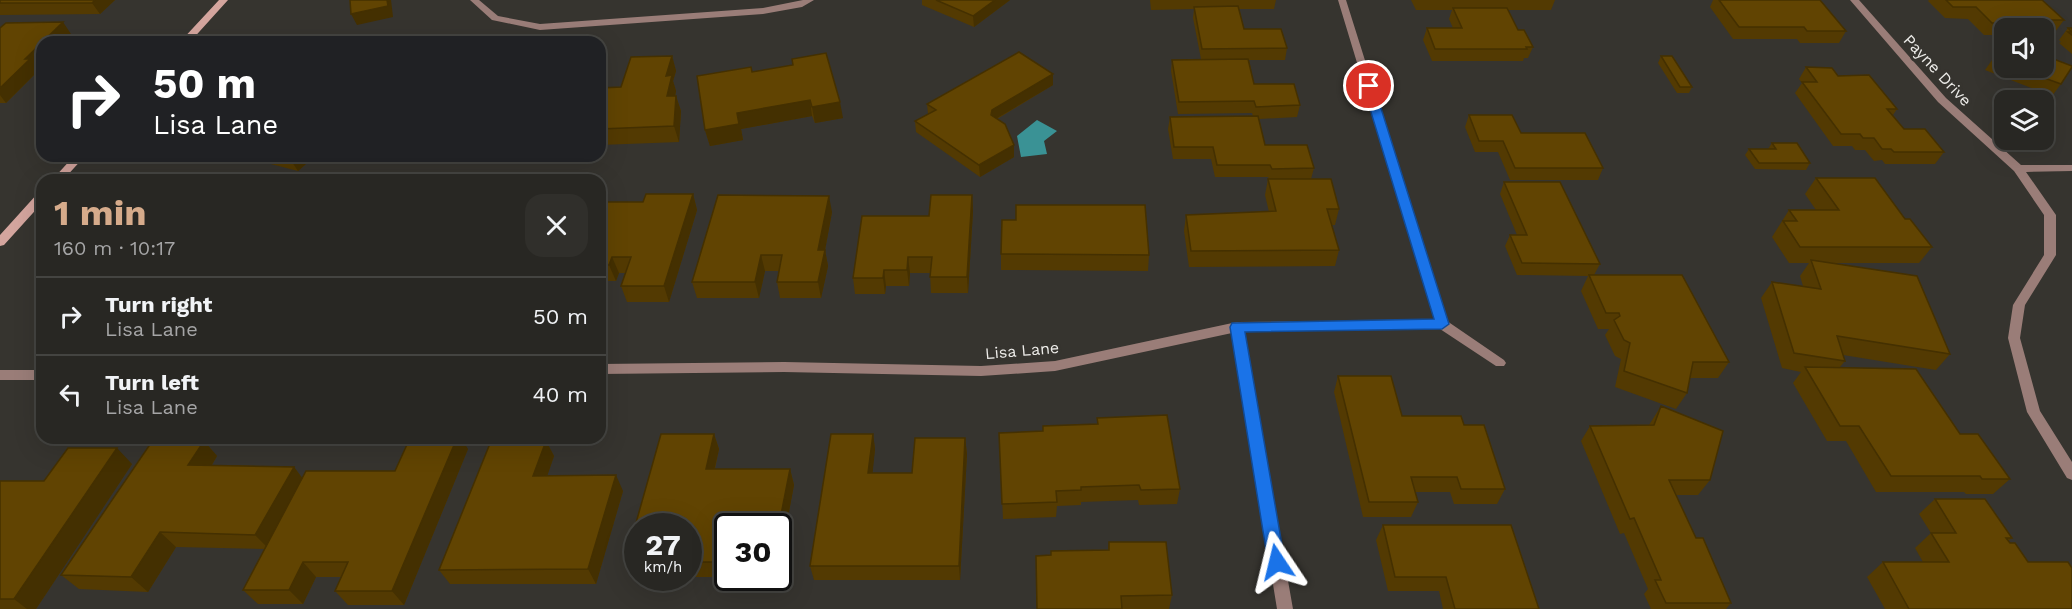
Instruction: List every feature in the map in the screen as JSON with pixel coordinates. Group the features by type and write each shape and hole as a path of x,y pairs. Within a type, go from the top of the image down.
{"main road":[{"path":"191,36 224,0"},
{"path":"63,174 74,162"},
{"path":"0,242 36,203"}],"street":[{"path":"474,0 495,18 540,27 763,11 799,5 810,0"},
{"path":"1342,0 1442,324 1500,363"},
{"name":"Payne Drive","path":"1854,0 1942,100 2018,170 2050,215 2050,255 2019,305 2014,338 2034,412 2072,474"},
{"path":"2018,170 2072,168"},
{"name":"Lisa Lane","path":"606,369 784,367 981,371 1056,366 1237,327 1442,324"},
{"path":"1237,327 1285,609"},
{"path":"0,375 36,375"}],"water":[{"path":"1037,120 1057,131 1044,141 1047,154 1021,157 1017,136"}],"building":[{"path":"0,0 95,0 92,3 0,3"},
{"path":"350,0 387,0 388,6 351,14"},
{"path":"936,0 995,0 973,16"},
{"path":"1719,0 1820,0 1846,31 1807,31 1804,27 1739,27"},
{"path":"1946,0 2042,0 2064,20 1994,18 1994,23 1992,23 1976,7 1953,7"},
{"path":"1238,6 1244,29 1281,29 1287,48 1202,49 1194,7"},
{"path":"1453,8 1507,8 1518,30 1524,30 1533,47 1526,47 1527,49 1435,49 1427,28 1462,28"},
{"path":"63,22 49,36 36,36 36,48 25,59 30,59 0,88 0,28 6,23"},
{"path":"1019,52 1053,74 992,110 991,115 1005,124 1014,145 979,165 915,121 936,110 927,104"},
{"path":"826,53 840,102 812,107 810,100 737,113 739,124 705,130 697,76 751,67 752,72 793,65 792,59"},
{"path":"672,56 666,76 672,75 667,96 676,96 674,126 606,129 606,88 621,87 631,57"},
{"path":"1661,56 1672,56 1692,87 1680,87"},
{"path":"1248,59 1254,84 1294,84 1300,105 1256,107 1254,101 1179,102 1172,60"},
{"path":"2054,59 2072,66 2061,84 2044,78 2054,78"},
{"path":"1806,67 1832,68 1838,76 1869,75 1897,109 1887,109 1904,129 1925,129 1944,152 1894,152 1891,149 1882,149 1874,138 1863,138 1860,134 1841,134 1802,82 1817,82"},
{"path":"1469,115 1512,115 1521,133 1585,133 1603,168 1515,168 1503,141 1479,141"},
{"path":"1258,116 1265,145 1307,145 1314,168 1272,169 1270,165 1217,165 1213,147 1174,147 1170,117"},
{"path":"1772,143 1797,143 1810,163 1759,163 1749,149 1776,149"},
{"path":"1816,178 1875,178 1905,219 1910,219 1932,247 1800,247 1783,221 1797,221 1789,210 1839,210"},
{"path":"1268,179 1331,179 1339,209 1327,209 1339,250 1191,251 1186,215 1276,211"},
{"path":"1504,182 1560,182 1600,264 1522,263 1510,235 1527,235"},
{"path":"646,194 693,194 664,286 621,286 631,257 612,257 609,265 606,265 606,202 643,202"},
{"path":"718,195 829,196 818,250 825,250 818,282 777,282 782,255 761,255 755,282 692,282"},
{"path":"931,195 972,195 967,277 930,277 932,257 908,257 907,270 884,270 883,278 853,278 862,216 929,216"},
{"path":"1016,205 1145,205 1149,255 1001,254 1002,220 1016,220"},
{"path":"1811,260 1917,276 1950,354 1837,336 1845,361 1794,353 1772,282 1821,289"},
{"path":"1589,275 1682,275 1729,362 1693,362 1687,393 1624,371 1630,343 1624,340 1614,320 1620,316 1619,313 1606,313"},
{"path":"1805,367 1916,369 1960,434 1978,434 2010,479 1982,479 1980,476 1891,476 1859,426 1840,426"},
{"path":"1338,376 1391,376 1402,416 1461,416 1464,425 1484,425 1505,489 1461,489 1457,477 1411,477 1418,502 1369,502"},
{"path":"1661,406 1723,431 1710,480 1669,480 1696,538 1703,538 1731,603 1666,603 1655,580 1661,580 1634,518 1630,519 1590,426 1654,425"},
{"path":"1167,415 1180,489 1141,490 1139,485 1081,487 1081,490 1056,491 1057,502 1002,504 999,433 1043,431 1043,426 1098,424 1097,418"},
{"path":"661,434 714,434 706,469 790,469 781,513 714,513 714,562 702,562 702,513 639,513"},
{"path":"831,434 873,434 868,473 912,473 915,438 965,438 959,566 810,566"},
{"path":"150,444 202,444 188,465 294,467 255,535 160,532 131,577 61,575"},
{"path":"407,444 454,444 392,591 335,591 348,562 303,562 289,590 243,590 306,471 395,471"},
{"path":"490,444 545,444 533,476 616,475 588,569 439,570"},
{"path":"68,448 117,448 14,599 0,599 0,481 44,481"},
{"path":"1935,499 1985,499 2012,538 2006,538 2010,543 2015,543 2028,562 2068,562 2072,568 2072,609 1909,609 1883,562 1949,562 1931,533 1956,533"},
{"path":"1383,525 1511,525 1539,609 1455,609 1446,577 1395,577"},
{"path":"1109,542 1166,542 1172,595 1121,596 1122,609 1037,609 1036,556 1051,555 1051,551 1109,550"}],"route":[{"path":"1277,562 1237,327 1442,324 1369,86"}]}
